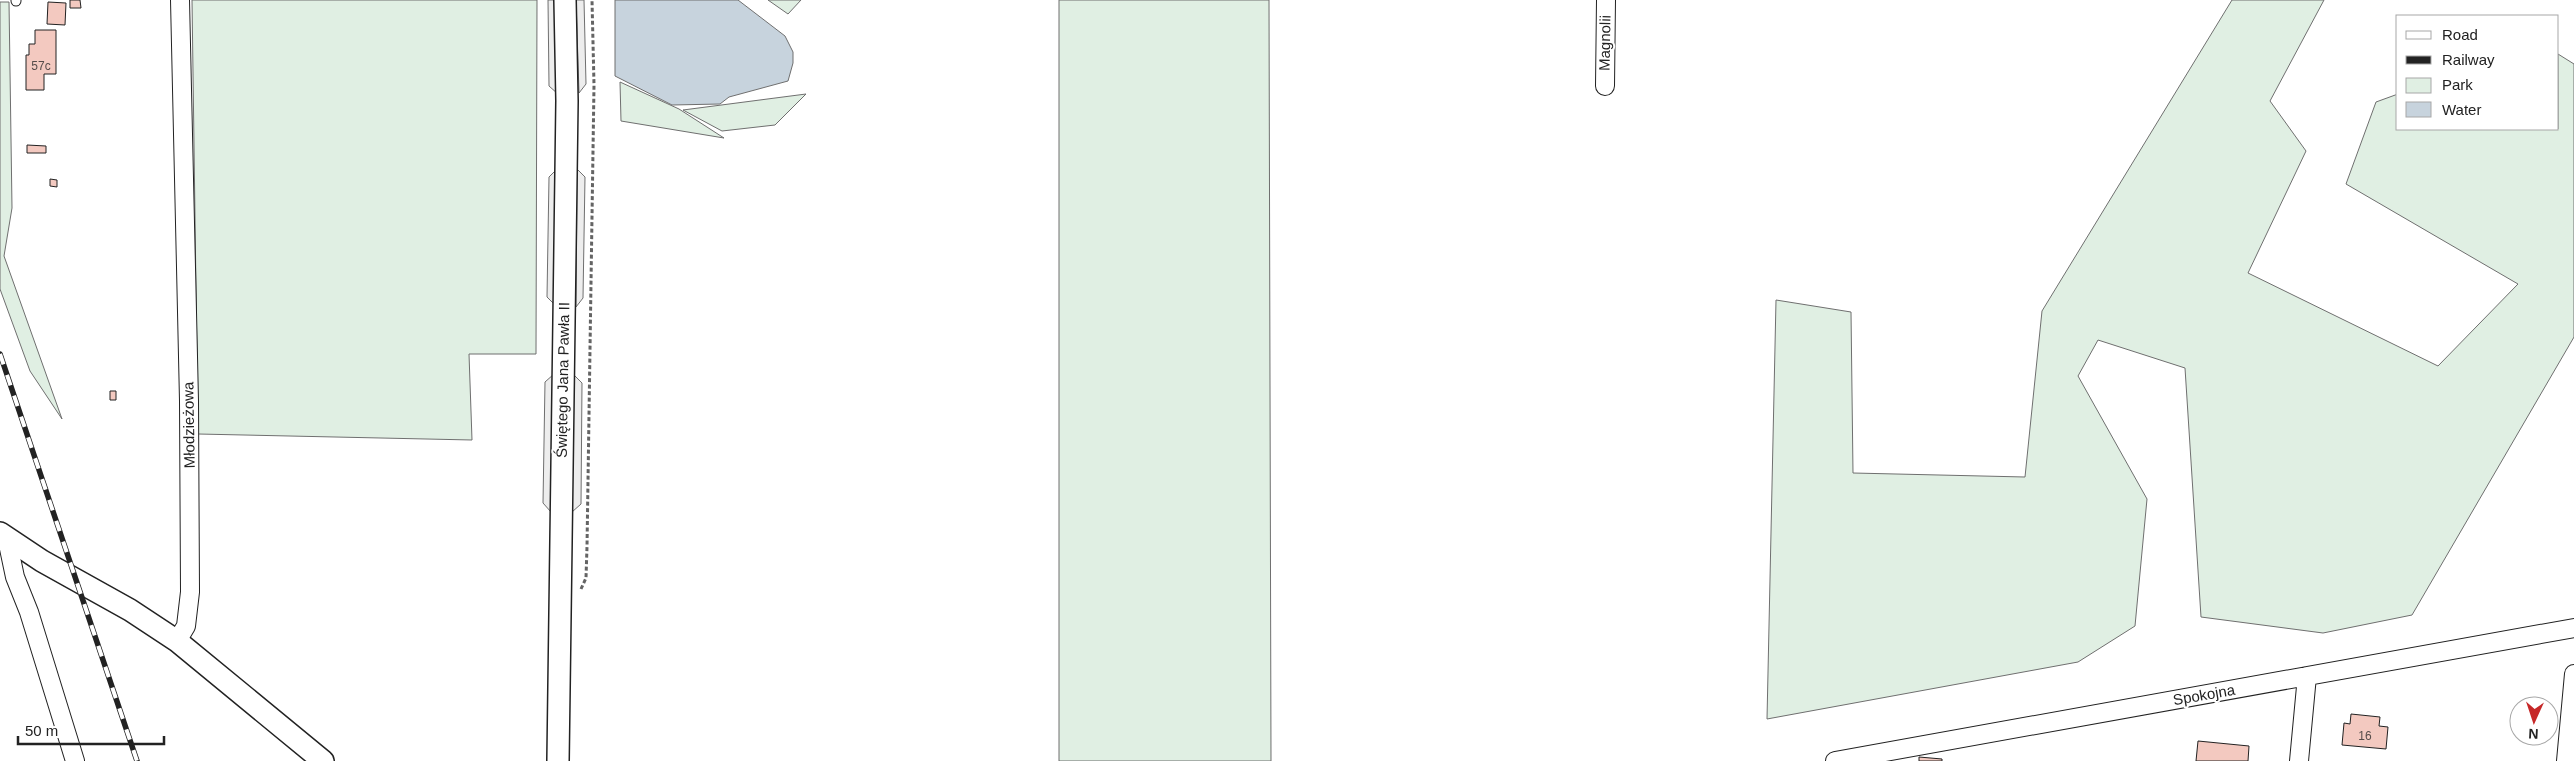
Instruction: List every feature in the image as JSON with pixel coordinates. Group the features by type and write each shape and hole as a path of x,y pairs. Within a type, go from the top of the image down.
{"street":[{"name":"Młodzieżowa","path":"176,640 186,626 190,592 189,401 180,0"},
{"name":"Świętego Jana Pawła II","path":"558,761 567,116 565,0"},
{"name":"Magnolii","path":"1605,86 1606,0"},
{"path":"4,536 42,561 130,610 176,640 323,761"},
{"path":"4,536 15,577 28,612 75,761"},
{"name":"Spokojna","path":"1835,761 2574,628"},
{"path":"2566,761 2574,674"},
{"path":"2299,761 2307,676"}],"path":[{"path":"578,596 586,578 594,84 592,0"}],"green space":[{"path":"192,0 537,0 536,354 469,354 472,440 198,434"},
{"path":"768,0 801,0 788,14"},
{"path":"1059,0 1269,0 1271,761 1059,761"},
{"path":"2232,0 2324,0 2270,101 2306,151 2248,273 2438,366 2518,284 2346,184 2376,102 2396,95 2396,130 2559,130 2559,55 2574,64 2574,337 2412,615 2323,633 2201,617 2185,368 2098,340 2078,376 2147,499 2135,626 2078,662 1767,719 1776,300 1851,312 1853,473 2025,477 2042,311"},
{"path":"0,2 9,2 12,208 4,256 62,419 30,371 0,289"},
{"path":"620,82 679,109 724,138 621,121"},
{"path":"806,94 775,125 722,131 683,110"}],"shaded area":[{"path":"548,0 556,0 558,94 549,86"},
{"path":"576,0 584,0 586,84 579,93"},
{"path":"557,169 555,305 547,297 549,177"},
{"path":"577,169 585,177 583,298 576,307"},
{"path":"554,374 551,512 543,503 545,382"},
{"path":"574,375 582,383 581,504 572,512"}],"water":[{"path":"615,0 738,0 785,36 793,52 793,63 788,81 729,97 720,104 672,105 615,76"}],"building":[{"path":"70,0 80,0 81,8 70,8"},
{"path":"48,2 66,3 65,25 47,24"},
{"path":"35,30 56,30 56,74 44,74 44,90 26,90 26,55 29,55 29,44 35,44"},
{"path":"27,145 46,146 46,153 27,153"},
{"path":"50,179 57,180 57,187 50,186"},
{"path":"110,391 116,391 116,400 110,400"},
{"path":"2351,714 2380,717 2379,726 2388,727 2386,749 2342,745 2344,723 2350,724"},
{"path":"2198,741 2249,746 2248,761 2196,761"},
{"path":"1919,757 1942,759 1942,761 1919,761"}],"railway":[{"path":"0,354 137,761"}]}
